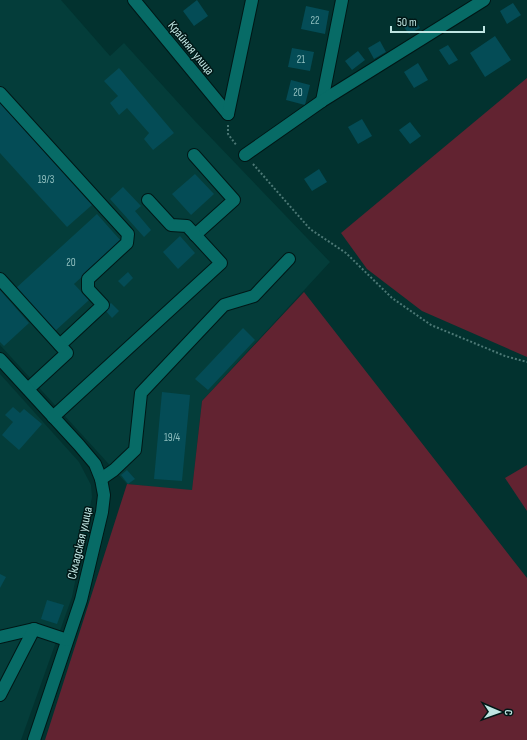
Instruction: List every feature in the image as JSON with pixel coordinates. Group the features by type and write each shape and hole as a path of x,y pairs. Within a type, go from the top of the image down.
{"street":[{"name":"Крайняя улица","path":"134,0 228,114"},
{"path":"228,114 252,0"},
{"path":"322,101 342,0"},
{"path":"245,155 322,101 484,0"},
{"path":"0,93 128,234 127,243 88,279 88,288 103,305 60,345"},
{"path":"194,155 234,200 195,235"},
{"path":"53,417 221,263 187,226 171,225 148,200"},
{"path":"101,479 114,470 136,450 141,393 224,305 254,296 289,259"},
{"path":"0,279 67,353 28,389"},
{"name":"Складская улица","path":"0,359 95,464 101,479 104,495 102,512 81,600 34,740"},
{"path":"0,637 34,629 67,640"},
{"path":"0,695 34,629"}],"path":[{"path":"228,114 228,134 310,229 346,253 392,298 431,325 504,356 527,362"}],"shaded area":[{"path":"0,0 61,0 110,56 124,43 193,119 330,262 202,401 192,491 127,484 0,345"},
{"path":"527,78 527,357 422,311 367,269 341,233"},
{"path":"304,292 527,578 527,740 45,740 127,484 192,490 202,401"},
{"path":"0,374 79,462 91,485 92,497 72,597 21,740 0,740"},
{"path":"527,465 527,511 505,478"}],"building":[{"path":"197,0 208,16 194,26 183,11"},
{"path":"513,3 521,15 507,24 500,11"},
{"path":"306,6 329,11 325,34 301,29"},
{"path":"415,19 420,28 409,34 403,26"},
{"path":"495,36 511,60 485,77 470,53"},
{"path":"380,41 386,52 374,59 368,48"},
{"path":"448,45 458,60 449,65 439,50"},
{"path":"292,48 314,52 310,71 288,67"},
{"path":"358,51 365,60 352,70 345,61"},
{"path":"418,63 428,80 414,88 404,72"},
{"path":"119,68 174,133 153,150 144,139 149,133 127,108 119,115 110,103 118,96 104,81"},
{"path":"291,80 310,85 305,105 286,100"},
{"path":"0,103 92,205 67,227 0,153"},
{"path":"362,119 372,136 358,144 348,127"},
{"path":"410,122 421,136 410,144 399,130"},
{"path":"319,169 327,182 312,191 304,179"},
{"path":"195,174 214,194 191,215 172,194"},
{"path":"123,187 141,206 135,211 151,230 144,237 110,199"},
{"path":"97,214 121,241 74,284 89,300 54,332 15,289"},
{"path":"180,236 195,253 178,269 163,252"},
{"path":"128,272 133,278 124,287 118,281"},
{"path":"0,290 29,323 4,346 0,342"},
{"path":"111,303 119,311 112,318 104,309"},
{"path":"243,328 255,340 208,390 195,379"},
{"path":"162,392 190,395 182,481 154,479"},
{"path":"13,407 20,413 24,409 42,424 19,450 2,435 13,422 5,415"},
{"path":"127,470 135,479 128,484 121,475"},
{"path":"0,574 6,577 0,588"},
{"path":"47,600 64,605 57,624 41,619"}]}
